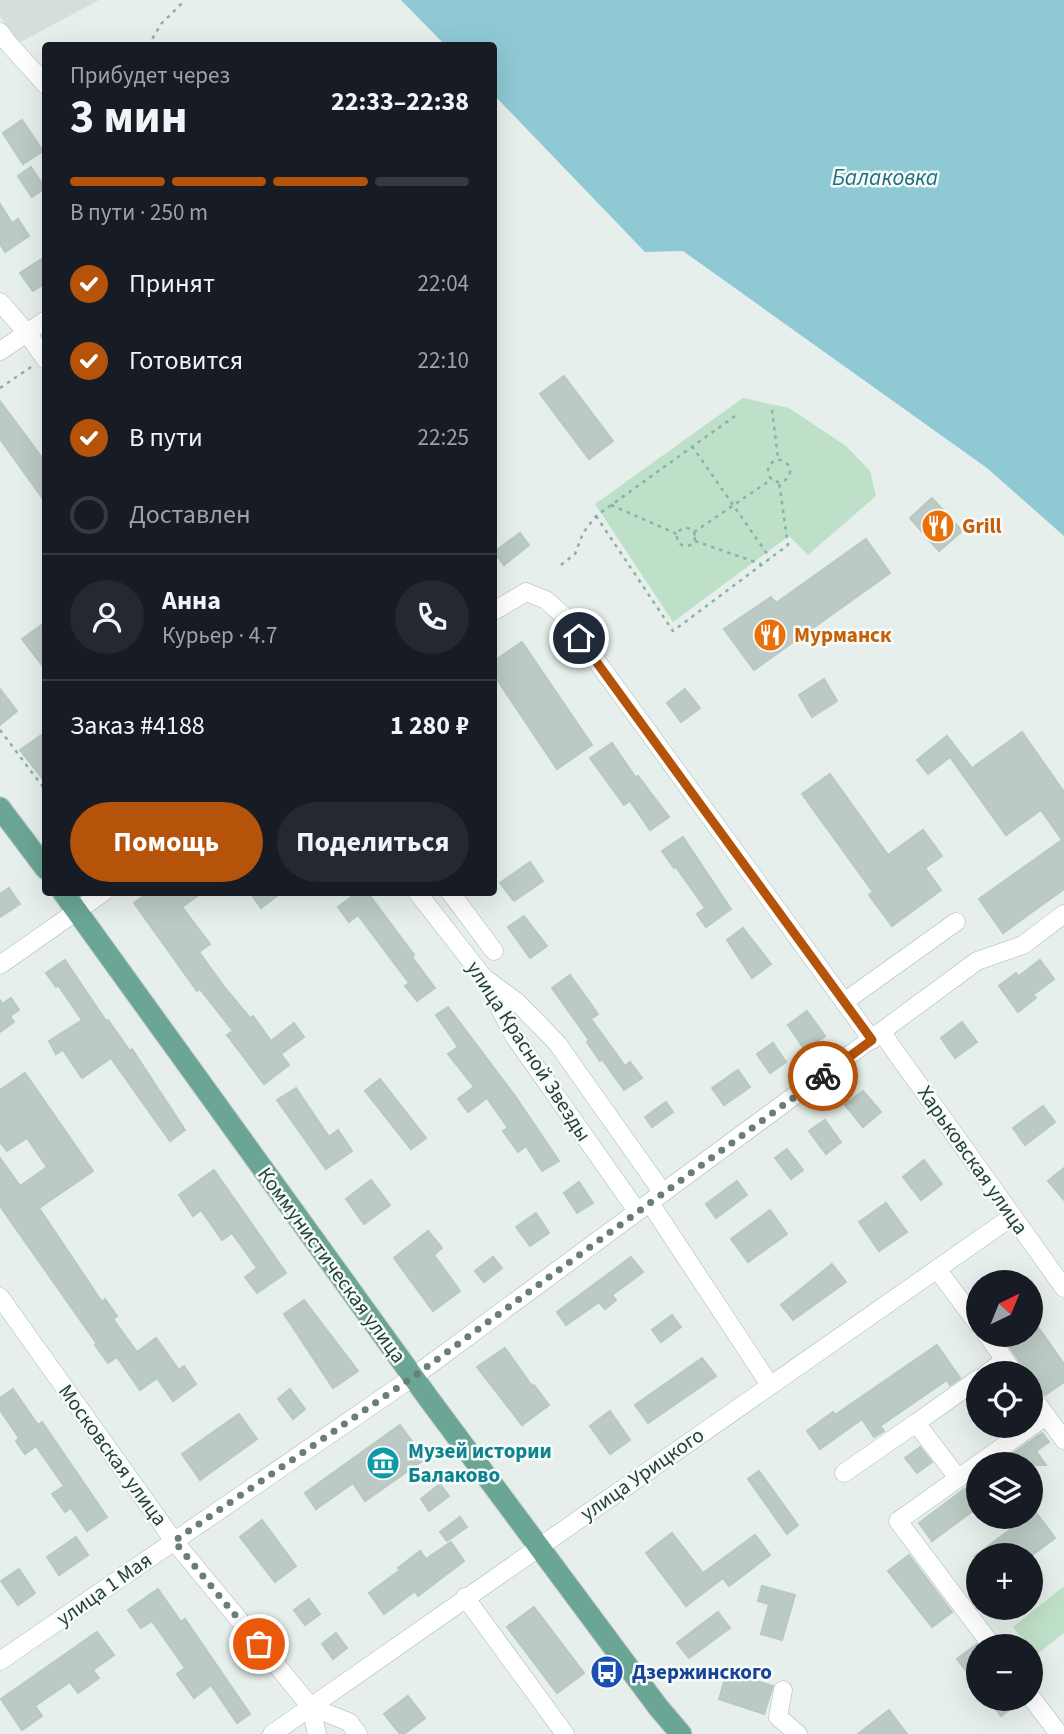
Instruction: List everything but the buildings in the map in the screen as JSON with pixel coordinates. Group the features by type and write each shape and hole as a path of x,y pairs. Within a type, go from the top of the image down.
{"main road":[{"path":"0,808 42,864"},
{"name":"Коммунистическая улица","path":"66,896 413,1377 658,1707 681,1734"}],"street":[{"path":"0,32 42,81"},
{"path":"0,302 42,355"},
{"path":"0,351 42,323"},
{"name":"Харьковская улица","path":"497,609 526,592 546,600 564,616 844,1002 877,1036 1064,1288"},
{"path":"0,965 99,896"},
{"name":"улица Красной Звезды","path":"420,896 484,978 514,1036 650,1202 770,1385"},
{"path":"453,896 494,951"},
{"name":"улица 1 Мая","path":"0,1661 413,1377 977,961 1023,945 1064,914"},
{"path":"844,1002 956,922"},
{"path":"484,978 517,1002 557,1043 650,1202"},
{"name":"улица Урицкого","path":"272,1734 1013,1216"},
{"path":"937,1269 966,1308"},
{"name":"Московская улица","path":"0,1297 174,1541 311,1707 317,1734"},
{"path":"844,1473 966,1388"},
{"path":"1043,1412 1064,1440"},
{"path":"983,1634 898,1521 1046,1416"},
{"path":"916,1423 958,1478"},
{"path":"465,1597 565,1734"},
{"path":"783,1690 778,1717 798,1734"},
{"path":"311,1707 349,1721 358,1734"},
{"path":"1042,1711 1059,1734"}],"path":[{"path":"151,42 161,24 185,0"},
{"path":"0,388 42,361"},
{"path":"772,410 778,460"},
{"path":"561,565 575,554 583,533 596,516 735,415"},
{"path":"692,446 770,558"},
{"path":"772,480 769,467 778,460"},
{"path":"694,532 772,480 786,480 791,471 786,462 778,460"},
{"path":"596,516 673,631 788,545 779,482"},
{"path":"611,505 677,534 681,545 688,547 695,541"},
{"path":"677,534 687,528 694,532"},
{"path":"694,532 695,541"},
{"path":"695,541 762,564"},
{"path":"0,730 42,786"}],"shaded area":[{"path":"0,0 99,0 17,44 0,16"}],"green space":[{"path":"743,398 789,408 846,446 870,471 876,496 808,555 789,536 673,622 595,504"},
{"path":"1064,1586 1064,1633 1043,1650 1043,1634 1019,1634 1013,1627 1022,1620 1043,1620 1043,1603"}],"water":[{"name":"Балаковка","path":"401,0 1064,0 1064,536 987,468 683,251 645,252 497,98 497,42 442,42"}],"way so far":[{"path":"259,1644 174,1541 413,1377 823,1076"}],"place":[{"name":"Grill","path":"938,526"},
{"name":"Мурманск","path":"770,635"},
{"name":"Музей истории Балаково","path":"383,1463"},
{"name":"Дзержинского","path":"607,1672"}],"route":[{"path":"579,638 872,1040 823,1076"}]}
